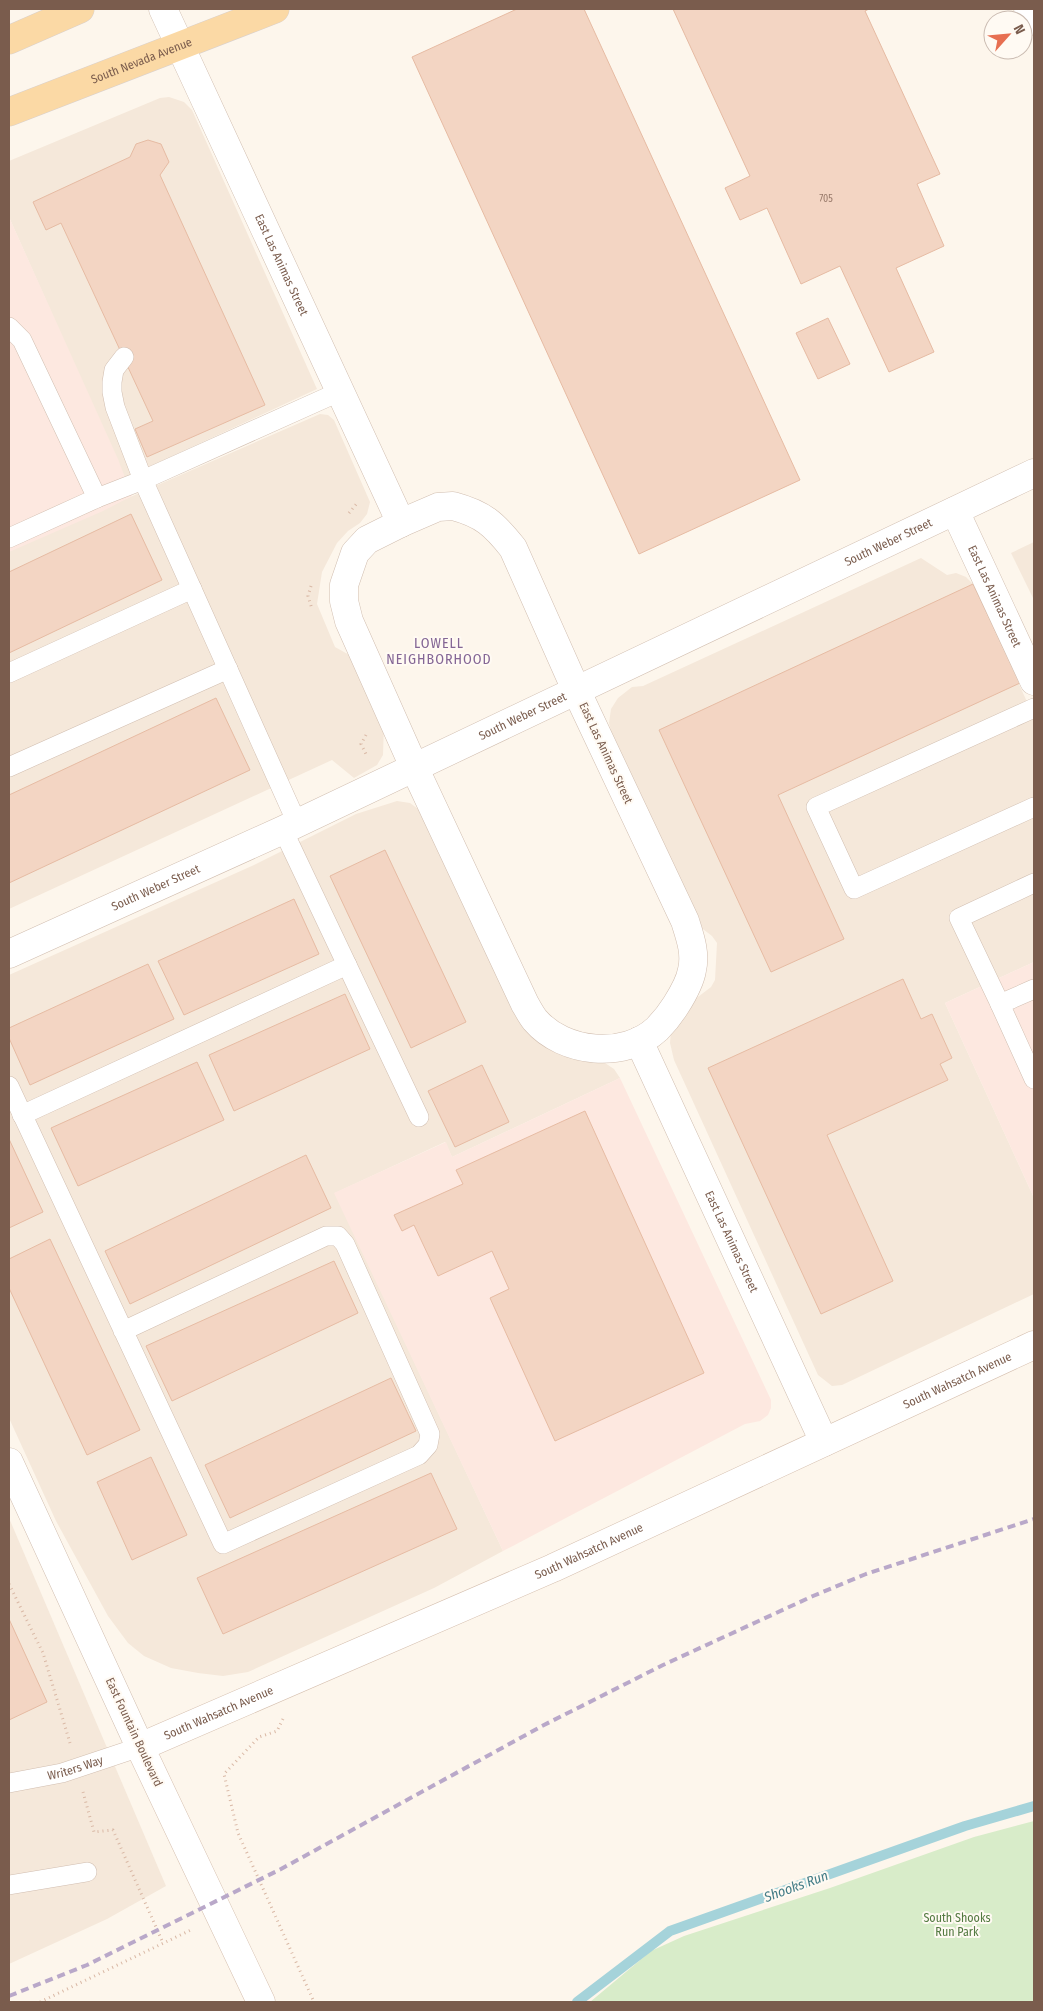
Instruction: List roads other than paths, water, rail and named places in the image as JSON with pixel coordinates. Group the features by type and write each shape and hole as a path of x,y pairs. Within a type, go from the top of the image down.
{"main road":[{"path":"9,40 80,9"},
{"name":"South Nevada Avenue","path":"9,112 275,9"}],"street":[{"name":"East Las Animas Street","path":"163,9 182,46 401,523"},
{"path":"1028,9 1034,22"},
{"name":"South Weber Street","path":"9,954 290,827 1034,473"},
{"name":"East Las Animas Street","path":"453,506 480,515 500,532 513,548 577,692 685,921 692,946 692,969 684,993 657,1029 639,1041 611,1049 584,1046 559,1037 535,1020 525,1004 414,767 349,621 344,601 344,585 355,553 368,540 438,507 453,506"},
{"name":"East Las Animas Street","path":"955,511 1034,681"},
{"name":"East Las Animas Street","path":"639,1041 824,1442"},
{"name":"South Wahsatch Avenue","path":"140,1747 553,1568 1034,1346"},
{"name":"East Fountain Boulevard","path":"9,1462 140,1747 261,2002"}],"lane":[{"path":"9,327 22,340 97,498"},
{"path":"124,357 114,370 112,392 115,408 143,480 228,669 347,965 419,1117"},
{"path":"9,538 341,391"},
{"path":"9,673 192,589"},
{"path":"9,767 228,669"},
{"path":"1034,708 816,807 854,889 1034,808"},
{"path":"1034,883 960,918 1034,1079"},
{"path":"22,1115 347,965"},
{"path":"1000,1004 1034,989"},
{"path":"9,1086 22,1115 123,1331 223,1544 419,1455 428,1445 430,1434 345,1244 338,1236 326,1236 123,1331"},
{"name":"Writers Way","path":"9,1783 62,1773 140,1747"},
{"path":"9,1885 87,1872"}],"waterway":[{"name":"Shooks Run","path":"577,2002 670,1931 965,1826 1034,1806"}],"railway":[{"path":"9,1996 87,1965 281,1869 542,1726 663,1665 813,1596 866,1574 1034,1519"}],"district":[{"name":"LOWELL NEIGHBORHOOD","path":"439,652"}],"park label":[{"name":"South Shooks Run Park","path":"957,1925"}]}
